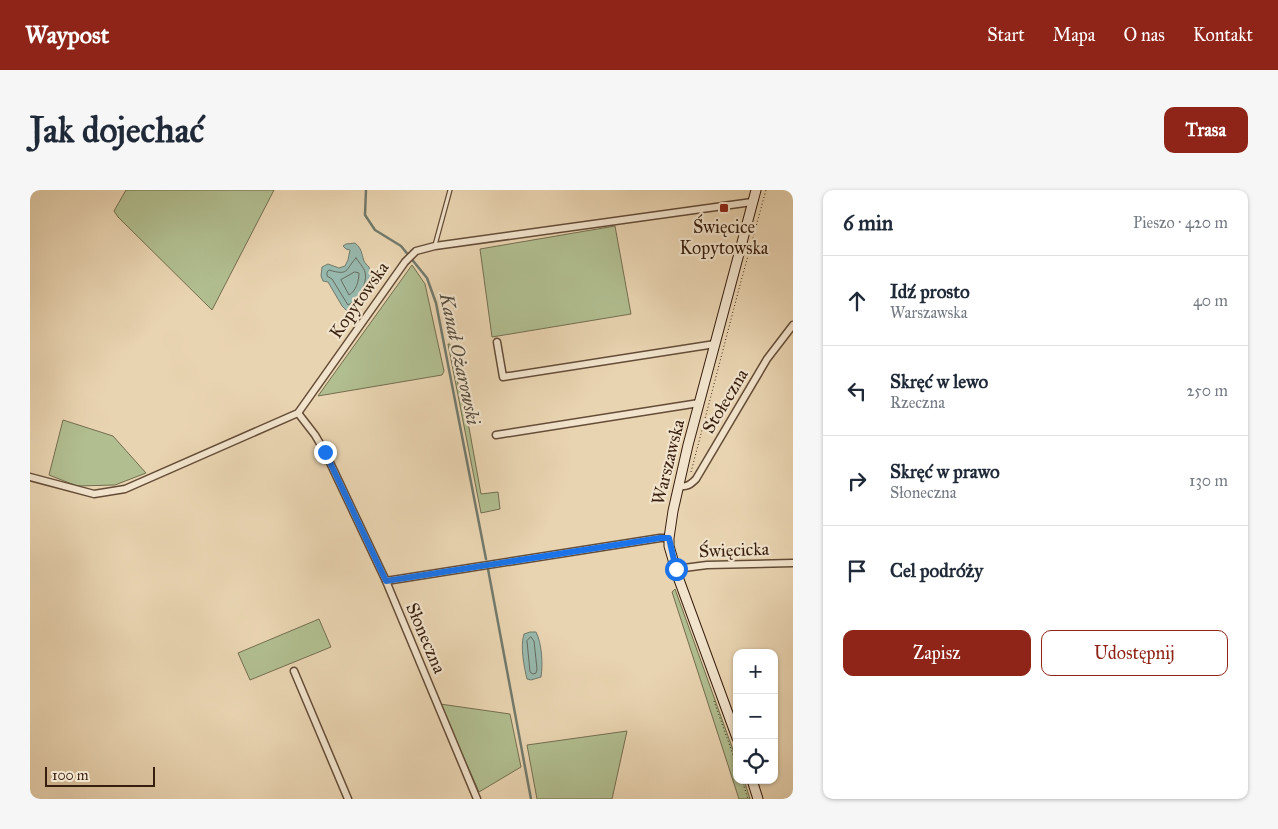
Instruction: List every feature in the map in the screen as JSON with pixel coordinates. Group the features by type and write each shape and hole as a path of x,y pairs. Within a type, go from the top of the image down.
{"main road":[{"name":"Warszawska","path":"733,727 676,569 669,538 673,511 699,403 756,190"},
{"path":"753,784 758,799"}],"street":[{"name":"Kopytowska","path":"298,412 416,251 434,246 752,202"},
{"name":"Stołeczna","path":"679,486 685,487 696,479 767,359 793,325"},
{"path":"497,342 502,377 715,344"},
{"path":"496,435 699,403"},
{"path":"30,476 94,494 125,489 298,412"},
{"name":"Słoneczna","path":"298,412 325,452 386,581 477,799"},
{"path":"386,581 669,538"},
{"name":"Święcicka","path":"676,569 707,565 793,563"},
{"path":"294,671 348,799"}],"lane":[{"path":"434,246 450,190"}],"path":[{"path":"683,470 691,473 766,190"},
{"path":"714,701 733,755"},
{"path":"743,784 748,799"}],"green space":[{"path":"126,190 274,190 212,310 118,217 114,211"},
{"path":"615,226 631,314 492,337 480,249"},
{"path":"412,265 425,284 444,371 442,375 318,396"},
{"path":"448,344 450,344 459,389 462,389 481,494 498,492 500,509 481,513"},
{"path":"63,420 113,436 146,473 115,485 77,486 49,475"},
{"path":"675,589 733,750 733,780 672,592"},
{"path":"319,619 331,647 250,680 238,653"},
{"path":"440,704 510,714 521,767 479,792"},
{"path":"627,731 612,799 537,799 527,745"},
{"path":"734,784 745,784 750,799 739,799"}],"water":[{"path":"355,243 369,267 371,279 362,298 348,312 342,306 328,282 323,281 321,276 322,267 328,264 339,268 345,266 350,250 343,246"},
{"path":"536,632 540,642 542,660 541,677 531,680 527,679 522,650 524,634"}],"waterway":[{"name":"Kanał Ożarowski","path":"366,190 365,215 375,230 401,246 427,278 436,303 486,559"},
{"name":"Kanał Ożarowski","path":"488,569 531,799"}],"place":[{"name":"Święcice Kopytowska","path":"724,208"}],"route":[{"path":"325,452 386,581 660,538 669,538 669,546 676,569"}]}
